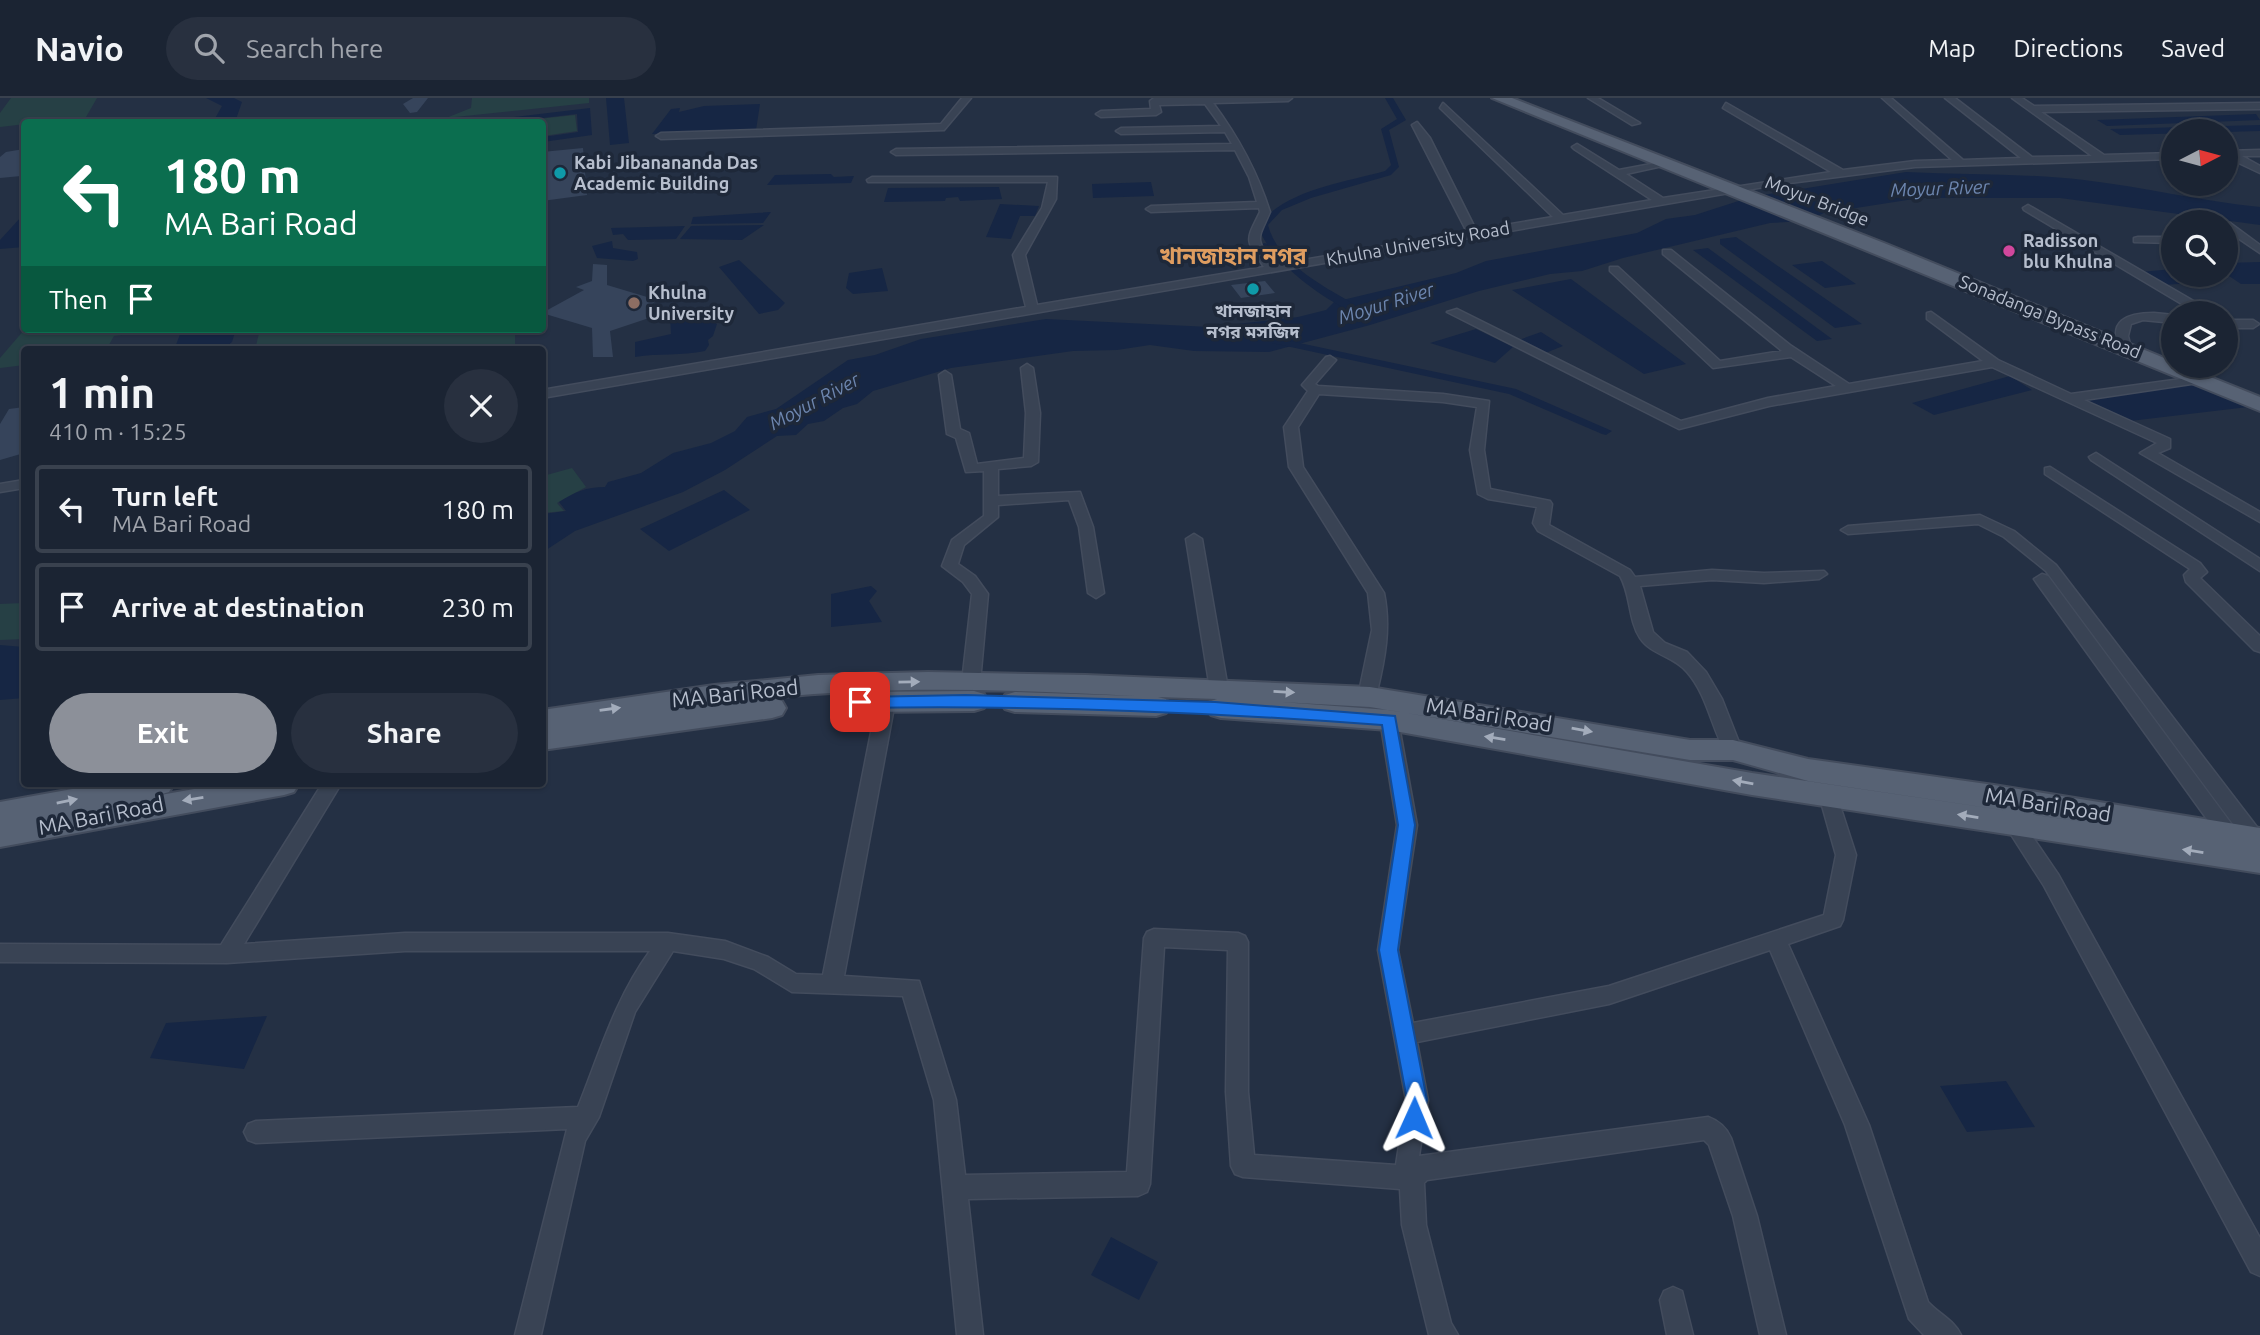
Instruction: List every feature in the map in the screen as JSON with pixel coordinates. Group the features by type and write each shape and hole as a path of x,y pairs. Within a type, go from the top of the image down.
{"main road":[{"name":"Moyur Bridge","path":"1507,99 1878,247"},
{"name":"Sonadanga Bypass Road","path":"1878,247 2260,405"},
{"name":"MA Bari Road","path":"546,719 714,695 818,684 971,682 1219,689 1370,697 1690,750 1733,750 1808,770 1970,792 2251,844"},
{"name":"MA Bari Road","path":"546,739 806,703 966,701 1215,707 1389,720 1828,795 2012,822 2251,844"},
{"name":"MA Bari Road","path":"0,814 143,787"},
{"name":"MA Bari Road","path":"0,835 267,787"}],"street":[{"path":"661,136 944,127 967,98"},
{"path":"1101,114 1156,112 1154,101 1289,98"},
{"path":"1592,98 1635,123"},
{"path":"1886,98 1961,163"},
{"path":"1949,98 2031,161"},
{"path":"2016,98 2102,158"},
{"path":"1205,100 1226,129 1254,177 1265,212 1255,229 1255,238 1259,252 1271,268"},
{"path":"1443,106 1561,219"},
{"path":"1726,106 1844,175"},
{"path":"2031,108 2260,106"},
{"path":"1417,125 1432,148 1464,221 1474,235"},
{"path":"1121,131 1226,129"},
{"path":"896,152 1237,147"},
{"path":"1577,147 1660,201"},
{"path":"2238,154 2260,153"},
{"name":"Khulna University Road","path":"546,393 1660,201 1915,164 2161,156"},
{"path":"2238,159 2260,170"},
{"path":"1618,173 1664,163"},
{"path":"872,180 1053,179 1054,186 1043,215 1019,254 1032,308"},
{"path":"1151,209 1262,205"},
{"path":"2028,208 2185,301"},
{"path":"2238,234 2260,250"},
{"path":"2238,239 2244,239"},
{"path":"2138,240 2161,240"},
{"path":"1667,252 1793,353 1848,389"},
{"path":"1614,270 1717,365 1793,353"},
{"path":"1453,312 1679,425 1768,402 1994,363"},
{"path":"1931,316 1994,363 2165,442 2165,445 2147,453 2260,518"},
{"path":"2125,348 2120,337 2126,321 2144,316 2161,318"},
{"path":"2238,324 2253,324"},
{"path":"1330,360 1308,385 1315,390 1443,398 1484,404 1477,450 1483,491 1488,495 1545,504 1540,523 1543,528 1620,568 1632,582 1639,618 1647,635 1659,649 1678,653 1700,678 1717,705 1733,750"},
{"path":"945,375 954,434 962,433 971,470 1031,461 1033,413 1027,368"},
{"path":"2068,398 2198,379"},
{"path":"1315,390 1291,427 1297,467 1376,593 1380,609 1380,646 1368,691 1370,697"},
{"path":"2096,457 2260,566"},
{"path":"971,682 980,594 968,579 950,566 957,542 991,517 991,466"},
{"path":"2050,471 2195,566 2199,572 2191,577 2192,579 2260,646"},
{"path":"0,488 21,484"},
{"path":"990,501 1075,495 1086,527 1096,593"},
{"path":"1848,530 1980,519 1995,524 2051,568 2068,603 2251,844"},
{"path":"1194,539 1219,689"},
{"path":"1632,582 1712,575 1764,578 1819,574"},
{"path":"2042,579 2068,603 2251,844"},
{"path":"832,984 886,702"},
{"path":"1389,720 1406,825 1388,950 1417,1100 1407,1156 1414,1226 1440,1331 1446,1335"},
{"path":"227,954 330,787"},
{"path":"1406,1034 1609,995 1833,920 1846,855 1828,795"},
{"path":"2012,822 2051,880 2260,1263"},
{"path":"954,1187 1138,1184 1154,938 1238,942 1237,1093 1242,1166 1411,1179"},
{"path":"1776,941 1857,1125 1918,1311 1929,1323 1948,1335"},
{"path":"528,1335 574,1139 587,1117 617,1029 653,962 668,942"},
{"path":"3,958 227,954 405,943 668,942 725,950 761,963 792,983 911,987 946,1100 970,1335"},
{"path":"256,1132 587,1117"},
{"path":"1411,1179 1420,1169 1708,1128 1719,1138 1745,1216 1773,1335"},
{"path":"1673,1300 1680,1335"}],"green space":[{"path":"11,98 97,98 86,117 21,119 21,125 0,127 0,113"},
{"path":"472,98 589,98 589,103 446,118 471,108"},
{"path":"575,115 577,131 546,136 546,119 538,119"},
{"path":"22,333 136,333 114,336 108,346 21,346 21,365 0,368 0,358"},
{"path":"259,333 515,333 515,346 256,346"},
{"path":"572,468 586,487 557,503 564,511 546,513 546,475"},
{"path":"21,603 21,639 0,640 0,604"}],"water":[{"path":"206,98 234,98 242,102 236,119 215,119 222,106"},
{"path":"606,98 624,98 629,143 610,145"},
{"path":"760,104 756,130 652,134 671,109 680,108 679,112 704,106"},
{"path":"590,108 592,135 546,142 546,137 578,132 577,114 533,119 496,119"},
{"path":"2256,114 2260,120 2161,119 2161,124 2107,126 2097,120"},
{"path":"2260,125 2260,131 2238,132 2238,126"},
{"path":"2161,128 2161,134 2120,135 2110,129"},
{"name":"Moyur River","path":"1906,172 2040,176 2106,183 2161,192 2161,196 2185,196 2260,207 2260,225 2238,222 2238,210 2161,212 2060,198 1920,198 1824,213 1806,221 1770,223 1623,258 1582,271 1550,274 1479,291 1370,325 1269,352 1194,351 1150,345 1117,350 1073,351 951,368 873,391 857,404 843,408 824,421 808,424 796,435 777,436 725,470 683,492 575,531 546,550 546,514 566,511 559,502 565,498 641,473 673,453 711,443 735,431 747,417 776,409 848,360 875,355 921,339 1046,319 1210,327 1298,317 1326,310 1334,302 1456,273 1486,261 1637,233 1666,219 1695,215 1751,197"},
{"path":"831,174 834,177 854,176 851,183 767,185 775,175"},
{"path":"1151,182 1154,196 1093,198 1092,184"},
{"path":"999,187 1002,199 960,201 958,197 946,198 945,201 884,202 888,188"},
{"path":"1000,204 1039,206 1035,216 1020,216 1011,239 986,237"},
{"path":"771,212 763,223 691,224 693,217"},
{"path":"21,217 21,247 0,249 0,240"},
{"path":"764,225 742,240 680,239 691,226"},
{"path":"685,226 676,239 628,240 623,234 613,235 611,228"},
{"path":"1736,237 1862,324 1835,328 1720,244 1720,239"},
{"path":"612,241 613,248 637,252 638,259 633,261 597,258 592,246"},
{"path":"1264,243 1285,248 1296,263 1275,265 1261,245"},
{"path":"1708,248 1832,339 1817,341 1693,250"},
{"path":"739,260 785,303 778,310 759,314 719,267"},
{"path":"1822,261 1856,284 1825,288 1792,265"},
{"path":"2260,262 2260,284 2238,282 2238,263"},
{"path":"882,268 888,291 853,294 846,288 849,273"},
{"path":"2161,270 2161,284 2141,272"},
{"path":"1571,279 1686,364 1644,374 1512,290"},
{"path":"697,309 711,311 716,318 712,321 717,324 713,336 708,340 709,345 705,351 635,357 635,342 671,334 670,317"},
{"path":"1476,329 1513,347 1495,363 1430,343"},
{"path":"1541,332 1563,346 1543,354 1516,341"},
{"path":"180,333 235,333 232,342 227,346 176,346"},
{"path":"2010,376 2032,390 1934,415 1912,403"},
{"path":"2195,382 2248,407 2130,421 2076,397"},
{"path":"724,490 750,510 669,551 640,529"},
{"path":"871,586 877,591 869,601 882,622 831,627 831,594"},
{"path":"0,645 21,647 21,698 0,700"},
{"path":"267,1016 244,1069 150,1058 166,1023"},
{"path":"2006,1081 2035,1127 1967,1132 1940,1086"},
{"path":"1111,1237 1158,1262 1139,1300 1091,1275"}],"building":[{"path":"413,98 428,98 417,112 410,113 403,104"},
{"name":"Kabi Jibanananda Das Academic Building","path":"583,148 587,195 546,200 546,152"},
{"path":"21,150 21,176 0,178 0,157 6,152"},
{"path":"593,264 607,265 607,285 657,300 646,309 649,318 610,331 613,357 593,357 592,328 546,314 546,311 584,290 576,287 592,281"},
{"name":"খানজাহান নগর মসজিদ","path":"1265,281 1275,293 1241,298 1231,285"},
{"path":"21,407 21,454 0,460 0,424 9,409"}],"waterway":[{"path":"1360,312 1287,263 1266,238 1263,225 1279,208 1308,196 1388,173 1396,165 1385,129 1402,120 1389,98"},
{"path":"1276,341 1512,391 1606,431"}],"place":[{"name":"Kabi Jibanananda Das Academic Building","path":"560,173"},
{"name":"Radisson blu Khulna","path":"2009,251"},
{"name":"খানজাহান নগর মসজিদ","path":"1253,289"},
{"name":"Khulna University","path":"634,303"}],"district":[{"name":"খানজাহান নগর","path":"1233,256"}],"route":[{"path":"860,702 966,701 1215,707 1389,720 1406,825 1388,950 1417,1100 1414,1118"}]}
